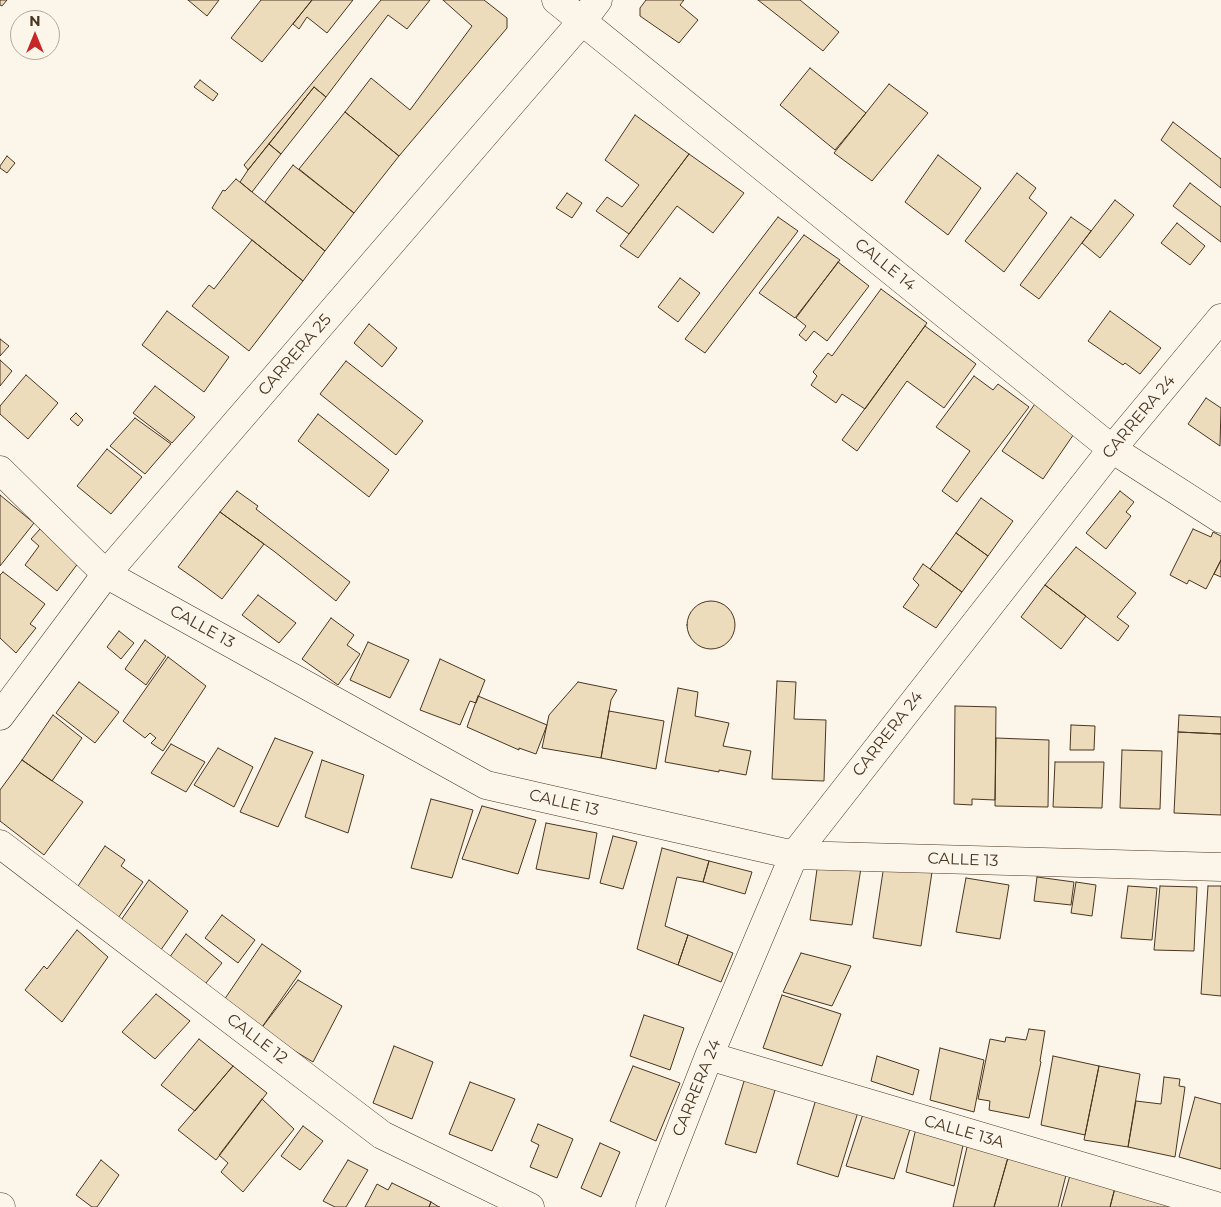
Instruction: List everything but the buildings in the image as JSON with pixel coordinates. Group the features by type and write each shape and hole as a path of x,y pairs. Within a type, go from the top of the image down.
{"street":[{"name":"CALLE 14","path":"556,0 590,10 1112,449 1221,519"},
{"name":"CARRERA 25","path":"0,716 106,574 590,10"},
{"name":"CARRERA 24","path":"650,1207 709,1056 794,855 1112,449 1221,318"},
{"name":"CALLE 13","path":"0,470 106,574 486,785 794,855 1221,867"},
{"name":"CALLE 12","path":"0,844 382,1134 530,1207"},
{"name":"CALLE 13A","path":"709,1056 1220,1207"}]}
